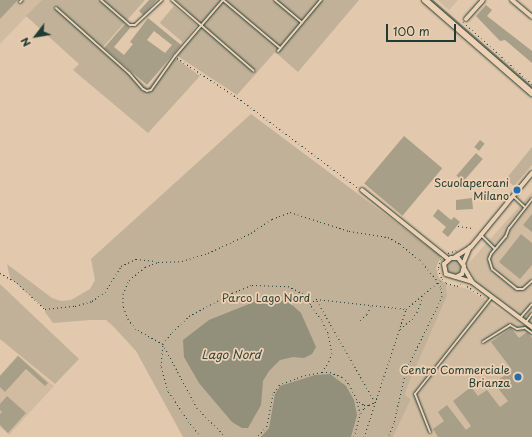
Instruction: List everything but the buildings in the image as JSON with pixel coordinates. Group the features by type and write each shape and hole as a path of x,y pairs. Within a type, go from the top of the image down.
{"main road":[{"path":"425,0 532,94"}],"street":[{"path":"464,20 483,0"},
{"path":"512,0 532,18"},
{"path":"532,173 481,235 470,246 454,257 448,259 444,264 444,270 450,277 456,277 472,282 532,327"},
{"path":"362,190 445,255 448,259"},
{"path":"456,277 462,274 463,266 470,246"},
{"path":"454,257 461,260 472,282"}],"lane":[{"path":"101,0 130,25 135,25 162,0"},
{"path":"172,0 254,71"},
{"path":"56,8 129,74 143,89 151,90 175,56 223,0 280,48"},
{"path":"275,0 302,23"},
{"path":"278,51 322,0"},
{"path":"513,196 525,207"},
{"path":"532,199 489,259 489,264 492,268 517,289 523,289 532,281"},
{"path":"481,235 495,249"},
{"path":"430,432 415,394 492,297"},
{"path":"520,318 532,304"},
{"path":"526,322 532,314"},
{"path":"484,342 510,325 517,329 525,328 532,333"}],"path":[{"path":"464,20 464,23 532,84"},
{"path":"175,56 241,100 362,190"},
{"path":"0,273 17,283 46,309 75,306 92,301 105,292 121,266 136,259 158,262 182,261 208,253 272,219 290,212 344,229 388,237 400,244 420,260 438,282 442,296 406,370 394,423 388,437"},
{"path":"458,226 473,228"},
{"path":"445,255 462,248"},
{"path":"158,262 145,267 129,280 123,294 124,306 128,319 132,325 163,344 197,408 226,437"},
{"path":"364,437 406,309 442,279"},
{"path":"202,437 189,422 168,390 161,366 163,344 172,332 189,316 232,293 252,285 288,286 302,294 322,320 331,343 332,353 330,361 322,372"},
{"path":"399,330 412,319 424,294"},
{"path":"309,304 316,299 406,309"},
{"path":"316,299 375,402"},
{"path":"360,320 369,312 371,305"},
{"path":"257,437 267,426 273,394 279,385 302,376 330,372 342,377 349,384 356,399 360,414"},
{"path":"356,399 364,405 369,405"},
{"path":"354,437 360,414 364,408 375,402"}],"shaded area":[{"path":"0,0 42,0 0,44"},
{"path":"437,0 458,0 449,10"},
{"path":"532,192 532,324 476,282 468,264"},
{"name":"Centro Commerciale Brianza","path":"446,284 468,289 532,330 532,437 393,437 411,399 405,395 408,385 447,296"},
{"path":"18,355 54,386 9,435 0,427 0,375"}],"green space":[{"path":"42,0 145,0 102,48 148,88 174,57 200,76 148,133 73,70 79,64 26,16"},
{"path":"175,0 359,0 298,72 275,52 237,95 176,55 201,24"},
{"path":"174,6 197,25 183,42 160,23"},
{"name":"Parco Lago Nord","path":"251,114 441,256 436,268 439,278 446,284 447,296 408,385 405,395 411,399 393,437 183,437 136,351 112,325 106,320 53,323 45,312 45,309 10,278 7,264 52,298 61,301 71,300 90,289 95,280 91,259"},
{"path":"532,147 532,165 514,186 506,179"},
{"path":"451,260 457,260 461,264 461,270 457,274 451,274 447,270 447,264"},
{"path":"0,284 79,359 55,384 0,339"}],"water":[{"name":"Lago Nord","path":"259,300 281,302 283,300 290,303 301,313 316,347 312,354 304,358 293,357 280,360 269,371 263,381 261,405 248,428 242,428 232,422 199,383 184,357 183,340 209,320"},
{"name":"Lago Nord","path":"330,374 346,386 354,400 357,415 351,437 261,437 269,428 275,394 280,386 315,375"}],"waterway":[{"path":"432,0 532,87"}],"place":[{"name":"Scuolapercani Milano","path":"517,190"},
{"name":"Centro Commerciale Brianza","path":"518,377"}]}
